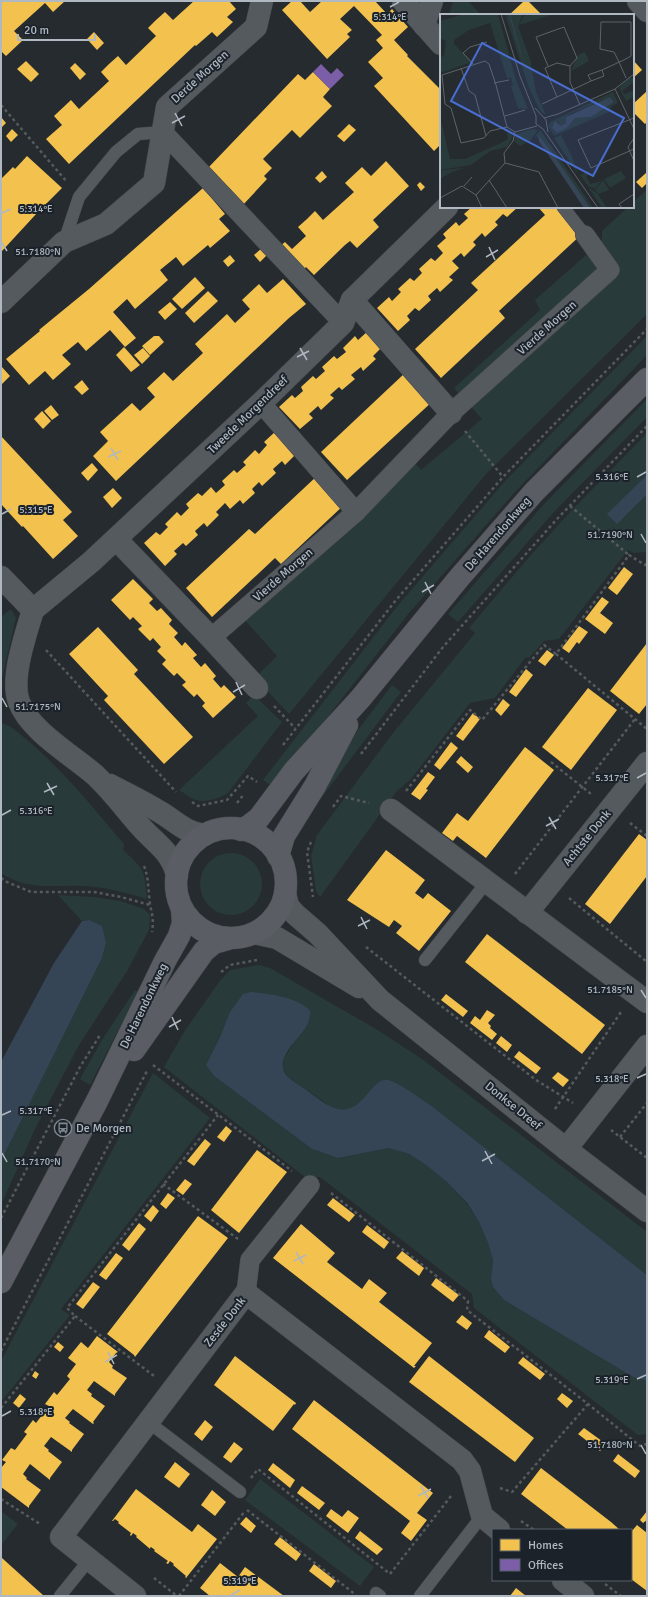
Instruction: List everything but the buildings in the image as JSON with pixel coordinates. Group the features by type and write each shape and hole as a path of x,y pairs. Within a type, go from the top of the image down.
{"main road":[{"name":"De Harendonkweg","path":"241,830 259,818 294,770 360,699 459,578 534,492 647,379"},
{"name":"De Harendonkweg","path":"278,856 284,836 315,786 360,699"},
{"path":"228,828 241,830 262,839 272,847 278,856 283,868 285,881 285,893 281,906 274,917 265,926 254,933 228,939 210,934 193,924 182,909 176,892 176,875 186,852 194,843 204,836 228,828"},
{"name":"De Harendonkweg","path":"1,1282 97,1101 165,961 179,936 183,923 182,909"},
{"name":"De Harendonkweg","path":"97,1101 204,951 214,943 228,939"}],"street":[{"name":"Derde Morgen","path":"1,302 64,242 106,224 154,183 167,107 256,27 262,1"},
{"path":"402,1 440,43"},
{"path":"424,25 432,1"},
{"path":"638,1 647,11"},
{"path":"163,132 343,324"},
{"name":"Tweede Morgendreef","path":"31,620 343,324 352,300 446,208"},
{"name":"Vierde Morgen","path":"211,638 356,512 451,414 610,270 586,235"},
{"path":"352,300 451,414"},
{"path":"261,403 356,512"},
{"path":"116,539 257,688"},
{"path":"1,577 31,620 16,674 10,705 95,776 145,832 165,850 174,863 176,875"},
{"name":"Achtste Donk","path":"527,913 647,763"},
{"path":"95,776 162,813 182,829 193,834 204,836"},
{"path":"391,810 493,888 641,997"},
{"name":"Donkse Dreef","path":"285,893 288,906 295,914 318,934 380,1000"},
{"name":"Donkse Dreef","path":"254,933 277,938 380,1000 566,1149 647,1211"},
{"path":"566,1149 647,1046"},
{"path":"246,1293 250,1260 310,1185"},
{"name":"Zesde Donk","path":"61,1537 246,1293 462,1460 470,1471 482,1516"},
{"path":"482,1516 498,1529"},
{"path":"61,1537 135,1596"},
{"path":"564,1581 583,1596"}],"lane":[{"path":"64,242 79,197 116,152 138,134 163,132"},
{"path":"564,208 586,235"},
{"path":"425,960 493,888"},
{"path":"148,1421 240,1492"},
{"path":"420,1596 482,1516"},
{"path":"60,1596 89,1560"}],"path":[{"path":"1,105 79,197"},
{"path":"282,746 396,600 503,477 647,328"},
{"path":"451,414 503,477"},
{"path":"359,757 443,647 570,506 647,426"},
{"path":"570,506 629,555 645,565 647,563"},
{"path":"556,654 629,555"},
{"path":"31,620 178,794"},
{"path":"391,810 470,710 482,720 544,645 647,729"},
{"path":"257,688 295,728"},
{"path":"493,888 635,719"},
{"path":"250,787 260,775"},
{"path":"192,802 198,806 227,800 248,776 276,796"},
{"path":"235,804 245,793"},
{"path":"332,808 341,796"},
{"path":"312,839 307,852 313,897 318,902"},
{"path":"1,878 31,892 94,892 121,897 150,905"},
{"path":"551,883 647,962"},
{"path":"361,944 536,1080 593,1116 647,1158"},
{"path":"540,1128 641,997"},
{"path":"1,1218 80,1067 104,1028"},
{"path":"151,1064 310,1185 317,1182 468,1301 467,1310 640,1446 647,1444"},
{"path":"1,1351 147,1071"},
{"path":"620,1137 647,1103"},
{"path":"172,1390 75,1316 67,1308 218,1115"},
{"path":"163,1184 256,1252"},
{"path":"1,1408 75,1316"},
{"path":"240,1492 258,1469 390,1574"},
{"path":"1,1499 61,1537"},
{"path":"179,1596 246,1510 357,1596"},
{"path":"601,1581 621,1596"}],"shaded area":[{"path":"453,1 468,1 480,14 449,14"},
{"path":"647,190 647,314 486,474 289,714 255,678 277,656 242,617 407,454 421,470 482,419 454,388 540,310 535,300 602,241 602,231 627,208 634,208 634,201"},
{"path":"647,336 647,355 516,491 409,613 273,787 263,780 399,604 506,480"},
{"path":"647,399 647,417 553,513 458,622 448,614 545,503"},
{"path":"647,433 647,552 633,553 628,550 559,639 544,641 530,657 525,658 495,698 470,703 411,779 396,792 320,897 316,891 311,856 317,835 393,733 475,633 469,628 530,556 572,510"},
{"path":"11,609 16,618 1,683 1,617"},
{"path":"392,685 401,692 322,797 320,794 358,730"},
{"path":"254,695 282,722 228,793 213,800 200,801 179,790 258,716 246,703"},
{"path":"1,723 8,726 26,739 53,763 124,844 123,850 136,862 142,871 147,899 115,890 96,887 47,886 24,883 1,873"},
{"path":"225,853 237,853 253,862 260,872 262,884 260,896 253,906 237,915 225,915 214,910 205,901 200,890 200,878 205,867 214,858"},
{"path":"58,895 94,897 120,901 144,909 150,915 149,930 127,971 79,1045 35,1129 1,1205 1,1161 102,958 106,943 89,920 82,921"},
{"path":"259,965 270,968 376,1029 422,1059 647,1232 647,1275 433,1107 373,1088 364,1100 348,1110 340,1110 330,1106 288,1077 283,1068 284,1058 309,1020 221,1035 206,1065 214,1076 312,1149 338,1158 389,1148 409,1154 426,1165 448,1183 468,1205 479,1222 493,1260 491,1279 493,1287 504,1300 633,1377 647,1381 647,1434 638,1435 474,1308 472,1294 320,1177 305,1177 164,1067 184,1032 219,982 230,970"},
{"path":"135,990 138,992 90,1085 80,1079 102,1040"},
{"path":"153,1073 210,1118 61,1309 70,1315 1,1402 1,1361"},
{"path":"260,1479 374,1567 360,1586 245,1500"},
{"path":"1,1511 18,1524 1,1545"}],"water":[{"path":"647,475 647,494 617,524 607,514"},
{"path":"89,920 102,926 106,943 102,958 1,1161 1,1062 54,963 82,921"},
{"path":"251,992 291,999 305,1006 310,1011 310,1018 307,1026 285,1055 283,1062 284,1072 292,1080 325,1103 338,1109 354,1107 377,1084 382,1081 388,1080 399,1084 433,1107 647,1275 647,1381 633,1377 504,1300 493,1287 491,1279 493,1260 479,1222 468,1204 448,1183 426,1165 409,1154 389,1148 338,1158 312,1149 214,1076 206,1065 221,1035 230,1012 243,994"}],"place":[{"name":"De Morgen","path":"63,1128"}]}
